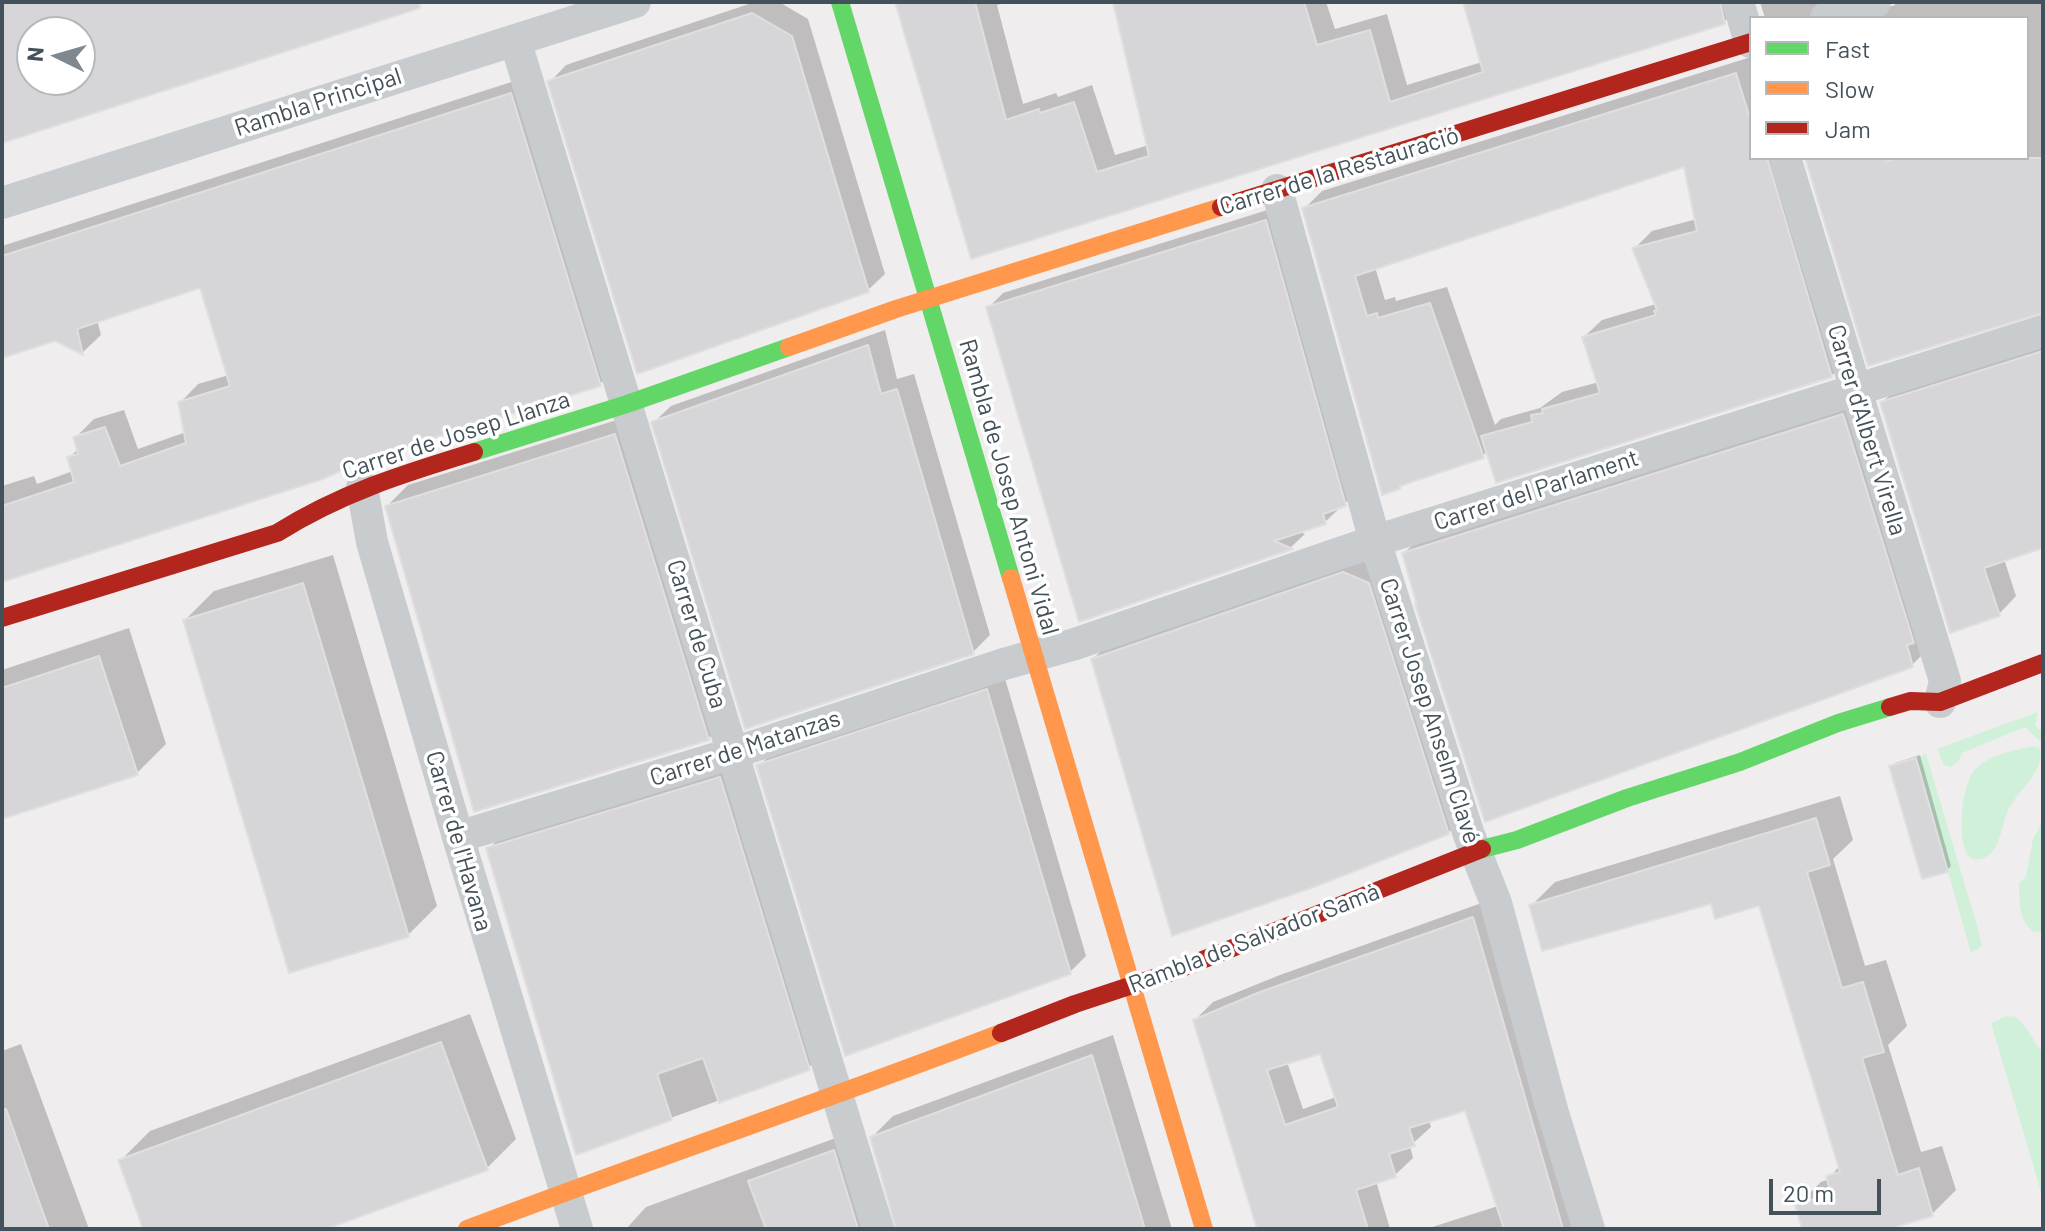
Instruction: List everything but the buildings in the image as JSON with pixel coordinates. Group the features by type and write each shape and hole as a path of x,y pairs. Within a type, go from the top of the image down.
{"street":[{"name":"Rambla Principal","path":"2,203 635,2"},
{"name":"Rambla de Josep Antoni Vidal","path":"840,2 1204,1229"},
{"path":"1738,2 1749,37"},
{"path":"1832,16 1875,2"},
{"name":"Carrer de Cuba","path":"515,40 878,1229"},
{"name":"Carrer de la Restauració","path":"928,300 1749,44"},
{"name":"Carrer d'Albert Virella","path":"1786,160 1942,692"},
{"name":"Carrer Josep Anselm Clavé","path":"1277,190 1375,541 1475,851 1496,903 1553,1113 1589,1229"},
{"name":"Carrer de Josep Llanza","path":"2,618 277,533 362,487 627,404 928,300"},
{"name":"Carrer del Parlament","path":"1032,657 1375,541 2043,331"},
{"name":"Carrer de l'Havana","path":"362,487 372,542 577,1229"},
{"name":"Rambla de Salvador Samà","path":"1942,692 2043,644"},
{"name":"Carrer de Matanzas","path":"458,837 1032,657"},
{"name":"Rambla de Salvador Samà","path":"467,1229 838,1095 1046,1014 1130,986 1475,851 1517,840 1627,798 1740,762 1838,723 2043,663"}],"green space":[{"path":"2038,712 2035,726 2043,732 2043,744 2025,727 1962,753 1958,762 1950,767 1944,765 1937,749"},
{"path":"2035,746 2040,748 2041,756 2036,771 2008,810 1993,851 1977,860 1969,855 1962,829 1965,795 1974,771 1994,757"},
{"path":"1926,754 1982,946 1971,953 1916,758"},
{"path":"2043,821 2043,931 2034,932 2023,917 2019,884 2026,876 2033,839"},
{"path":"2007,1016 2016,1017 2024,1025 2043,1054 2042,1195 1991,1023"}],"traffic: fast":[{"path":"840,2 1011,578"},
{"path":"474,452 627,404 789,347"},
{"path":"1482,849 1517,840 1627,798 1740,762 1838,723 1890,707"}],"traffic: slow":[{"path":"789,347 896,309 1221,207"},
{"path":"1011,578 1204,1229"},
{"path":"467,1229 1001,1033"}],"traffic: jam":[{"path":"1221,207 1749,43"},
{"path":"2,618 277,533 348,496 474,452"},
{"path":"1890,707 1910,701 1940,702 2043,663"},
{"path":"1001,1033 1075,1004 1172,972 1482,849"}]}
